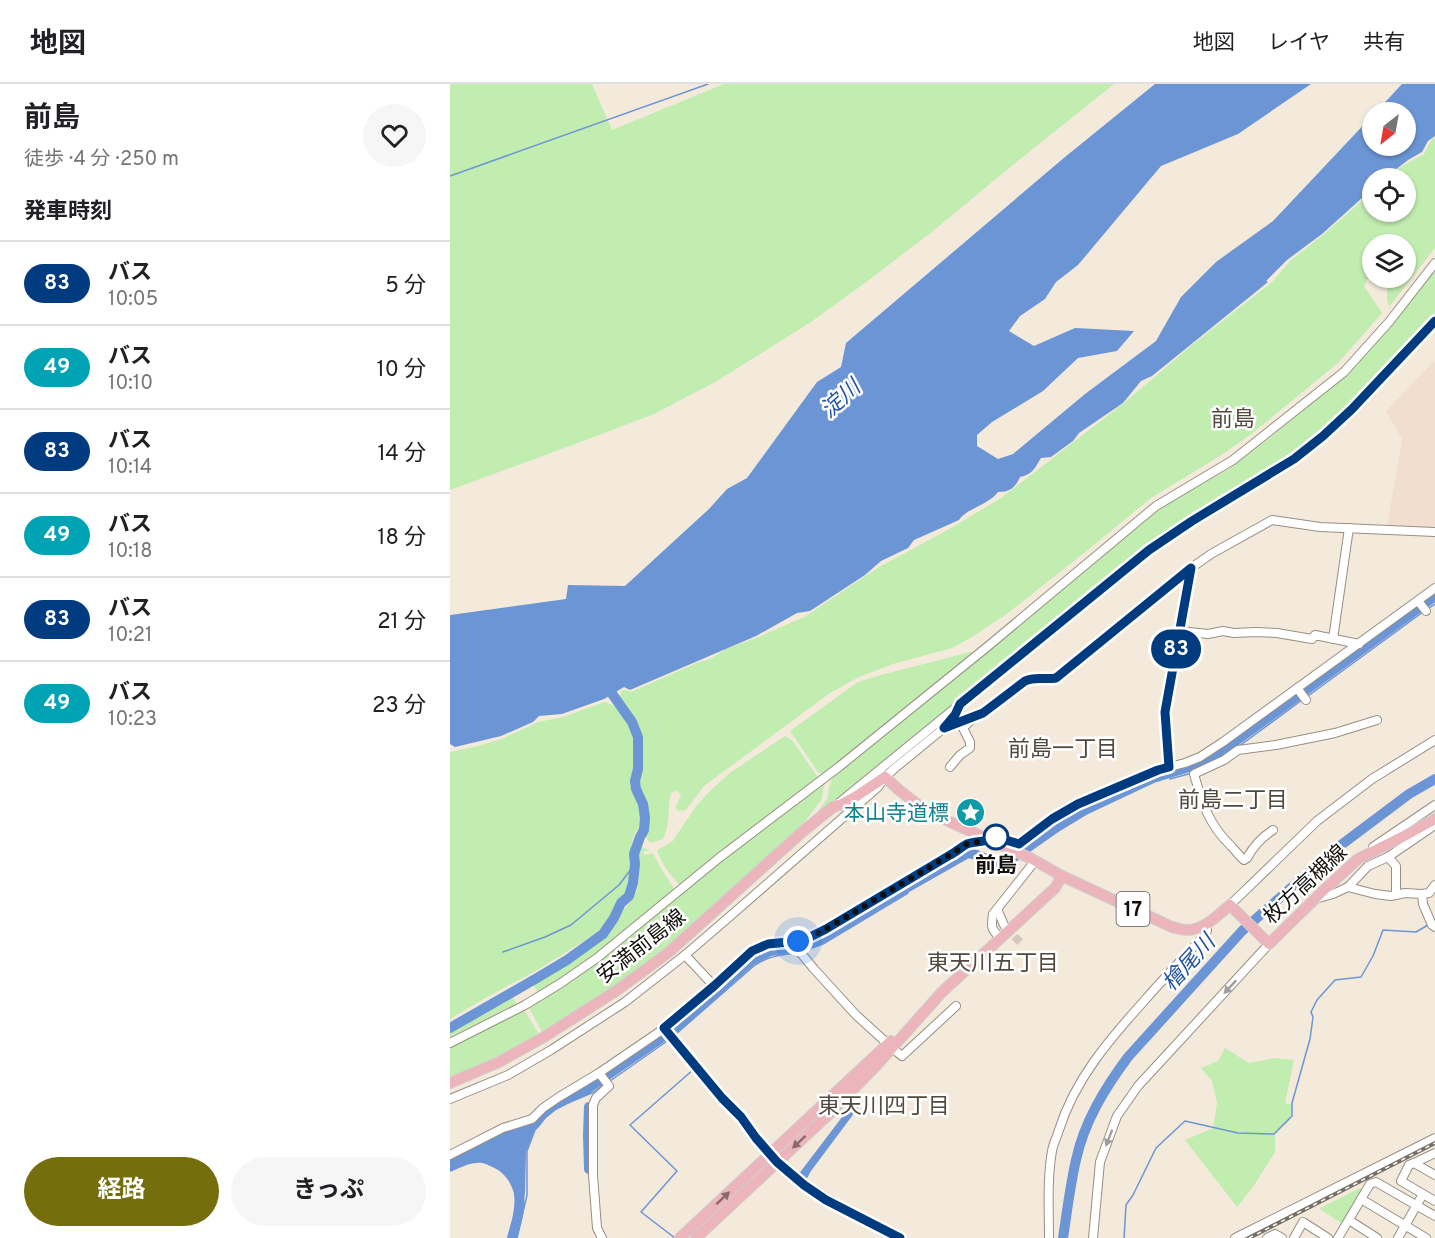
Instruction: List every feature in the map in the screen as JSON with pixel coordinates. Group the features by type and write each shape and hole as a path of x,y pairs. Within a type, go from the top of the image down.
{"main road":[{"path":"833,807 855,797 885,777"},
{"name":"17","path":"885,777 921,807 1172,927 1186,930 1206,924"},
{"name":"安満前島線","path":"450,1083 499,1062 544,1037 616,991 668,953 801,832 833,807"},
{"name":"枚方高槻線","path":"1206,924 1233,908 1265,941 1358,859 1435,819"},
{"path":"680,1238 828,1115 942,992 1055,888 1062,876"},
{"path":"696,1238 774,1158"}],"street":[{"path":"450,1043 525,1005 597,958 711,864 840,766 1156,506 1233,460 1344,372 1389,322 1435,263"},
{"path":"833,807 1149,550 1294,459 1352,409 1435,321"},
{"path":"944,728 991,708 1031,678 1056,678 1191,568 1272,520 1320,527 1435,532"},
{"path":"1333,639 1349,528"},
{"path":"1169,767 1165,712 1191,568"},
{"path":"450,1155 503,1128 532,1119 559,1097 600,1074 664,1028 752,951 768,944 798,941 812,936 965,845 992,841 999,837 1014,844 1022,843 1052,819 1078,804 1158,770 1200,757 1435,588"},
{"path":"1418,601 1426,611"},
{"path":"1180,631 1208,634 1223,631 1277,633 1312,639 1316,635 1359,644"},
{"path":"1297,688 1306,700"},
{"path":"450,1099 508,1076 625,1002 685,955 878,787 895,768 944,728 955,715 960,704"},
{"path":"950,767 960,755 970,748 970,742 963,728 974,716"},
{"path":"1273,830 1266,834 1244,860 1213,825 1202,805 1194,774 1224,760 1238,750 1335,733 1377,720"},
{"path":"1233,908 1317,821 1372,779 1435,740"},
{"path":"1200,757 1206,768"},
{"path":"1358,859 1435,805"},
{"path":"1315,899 1348,887 1368,866 1388,856 1435,825"},
{"path":"1000,937 994,933 993,914 1033,860 1022,843"},
{"path":"1388,856 1396,866 1396,895"},
{"path":"1348,887 1375,894 1396,895 1429,893 1435,885"},
{"path":"1422,894 1423,904 1435,927"},
{"path":"997,909 1004,925"},
{"path":"1049,1238 1049,1182 1052,1150 1065,1111 1097,1056 1165,977 1206,934 1206,924"},
{"path":"798,941 800,952 856,1015 902,1056 956,1006"},
{"path":"1093,1238 1100,1162 1118,1116 1138,1086 1265,941"},
{"path":"685,955 714,986"},
{"path":"664,1028 774,1158 804,1185 826,1200 900,1238"},
{"path":"600,1074 609,1086 596,1098 593,1105 593,1175 597,1228 602,1238"},
{"path":"1235,1238 1435,1138"},
{"path":"1435,1153 1409,1165 1401,1181 1435,1201"},
{"path":"1414,1162 1435,1175"},
{"path":"1338,1238 1370,1184 1376,1182 1435,1216"},
{"path":"1398,1238 1423,1194"},
{"path":"1361,1199 1426,1238"},
{"path":"1349,1220 1377,1238"},
{"path":"1294,1238 1304,1222 1328,1238"},
{"path":"1267,1238 1275,1234 1282,1238"}],"shaded area":[{"path":"1435,360 1435,528 1387,527 1402,439 1386,411"}],"green space":[{"path":"592,84 612,130 724,84 1114,84 869,280 811,322 717,381 654,414 450,490 450,85"},
{"path":"1435,137 1435,248 1416,272 1416,234 1362,234 1362,288 1365,288 1382,313 1339,362 1254,432 1151,498 1008,613 972,637 952,648 893,664 859,677 830,693 704,786 686,810 679,811 675,808 681,795 677,791 671,793 667,827 663,839 650,843 644,835 649,822 638,781 642,744 639,730 626,705 620,699 621,691 631,692 806,616 879,567 1001,498 1124,403 1192,345 1272,282 1290,261 1362,201 1362,222 1416,222 1416,168 1399,168 1424,154"},
{"path":"1435,269 1435,316 1353,405 1295,454 1178,525 867,774 808,824 827,799 834,773 1168,503 1229,469 1271,437 1333,385"},
{"path":"1387,288 1404,288 1389,307"},
{"path":"973,653 825,775 818,772 790,731 858,682"},
{"path":"604,702 612,705 625,718 636,745 636,763 631,786 643,808 643,814 641,829 636,831 631,846 630,892 618,902 603,929 539,969 450,1019 450,752 504,738 538,722 563,717"},
{"path":"785,736 792,740 819,779 680,885 666,869 657,850 672,842 697,805 731,772"},
{"path":"828,778 822,799 794,836 668,948 624,982 542,1032 528,1006 553,993 587,970 651,920 692,883"},
{"path":"638,846 650,850 642,852 645,855 653,853 675,890 603,951 538,993 533,984 596,941 617,920 633,898 638,882 635,851"},
{"path":"512,996 517,1005 450,1039 450,1030"},
{"path":"523,1008 539,1034 450,1078 450,1046"},
{"path":"1225,1048 1249,1063 1274,1058 1294,1060 1285,1103 1292,1105 1290,1120 1275,1134 1275,1152 1237,1207 1185,1140 1213,1128 1217,1103 1212,1081 1201,1068 1218,1061"},
{"path":"1360,1188 1362,1190 1343,1224 1321,1210 1320,1208"}],"water":[{"name":"淀川","path":"1155,84 1311,84 1238,134 1161,166 1078,265 1056,282 1045,299 1020,316 1009,331 1034,346 1075,328 1134,331 1117,351 1078,358 1043,391 992,422 977,435 977,446 998,459 1013,454 1085,394 1156,341 1181,297 1216,262 1273,221 1362,127 1362,156 1415,156 1398,168 1362,168 1362,198 1322,234 1287,260 1266,281 1268,282 1152,376 1141,381 1123,403 1079,433 1073,441 1051,457 1041,458 1028,475 1020,477 1012,489 998,492 959,520 914,540 908,548 881,561 865,575 810,611 797,613 756,636 630,690 624,687 604,699 562,714 539,716 533,722 501,736 455,747 450,744 450,615 566,599 568,585 625,586 709,509 727,489 747,478 817,382 841,367 846,343 1065,157"},
{"path":"1402,84 1435,84 1435,136 1428,141 1422,152 1416,155 1416,102 1385,102"},
{"path":"855,1100 858,1108 805,1182 798,1175"},
{"path":"534,1122 537,1124 526,1152 525,1193 522,1208 517,1207 510,1182 496,1169 485,1164 474,1163 450,1172 450,1159 508,1129"}],"waterway":[{"path":"450,176 708,84"},
{"path":"526,1130 553,1106 586,1090 673,1030 752,960 770,951 808,945 821,939 968,853 1004,864 1085,810 1153,778 1199,764 1215,756 1435,596"},
{"path":"1429,608 1435,604"},
{"path":"1308,696 1423,612"},
{"path":"450,1028 567,960 603,934 621,903 629,896 633,883 634,854 644,830 645,818 635,781 638,769 638,737 632,722 608,688 606,681"},
{"path":"1238,747 1302,700"},
{"path":"1170,779 1192,773"},
{"name":"檜尾川","path":"1063,1238 1070,1189 1084,1132 1111,1081 1128,1057 1242,931 1333,851 1409,794 1435,779"},
{"path":"503,952 571,925 619,885 635,864"},
{"path":"803,951 823,944 908,893"},
{"path":"1124,1238 1126,1205 1156,1148 1185,1121 1238,1133 1274,1134 1292,1116 1292,1103 1310,1039 1313,1017 1311,1012 1317,1000 1335,980 1361,977 1373,956 1383,930 1416,932 1428,925"},
{"path":"676,1034 755,965 780,955 796,953"},
{"path":"610,1081 670,1039"},
{"path":"675,1238 641,1212 677,1171 630,1125 694,1069"},
{"path":"517,1238 527,1195 527,1151 535,1130 556,1108 594,1092 603,1085"},
{"path":"589,1107 589,1169"},
{"path":"789,1167 800,1175"},
{"path":"806,1180 852,1209"},
{"path":"512,1238 519,1211 519,1194"}],"tunnel":[{"path":"1006,928 1021,943"}],"railway":[{"path":"1249,1238 1435,1143"}],"bus line":[{"name":"83","path":"900,1238 826,1200 777,1162 664,1028 752,951 768,944 798,941 812,936 965,845 992,841 996,837 1014,844 1022,843 1052,819 1078,804 1169,767 1165,712 1191,568 1056,678 1031,678 983,713 944,728 955,715 960,704 1149,550 1169,535 1294,459 1323,436 1352,409 1435,321"}],"place":[{"name":"本山寺道標","path":"970,813"},
{"name":"前島","path":"996,837"}],"district":[{"name":"前島","path":"1233,418"},
{"name":"前島一丁目","path":"1063,748"},
{"name":"前島二丁目","path":"1233,799"},
{"name":"東天川五丁目","path":"993,962"},
{"name":"東天川四丁目","path":"884,1105"}],"route":[{"path":"798,941 826,929 965,845 992,841 996,837"}]}
